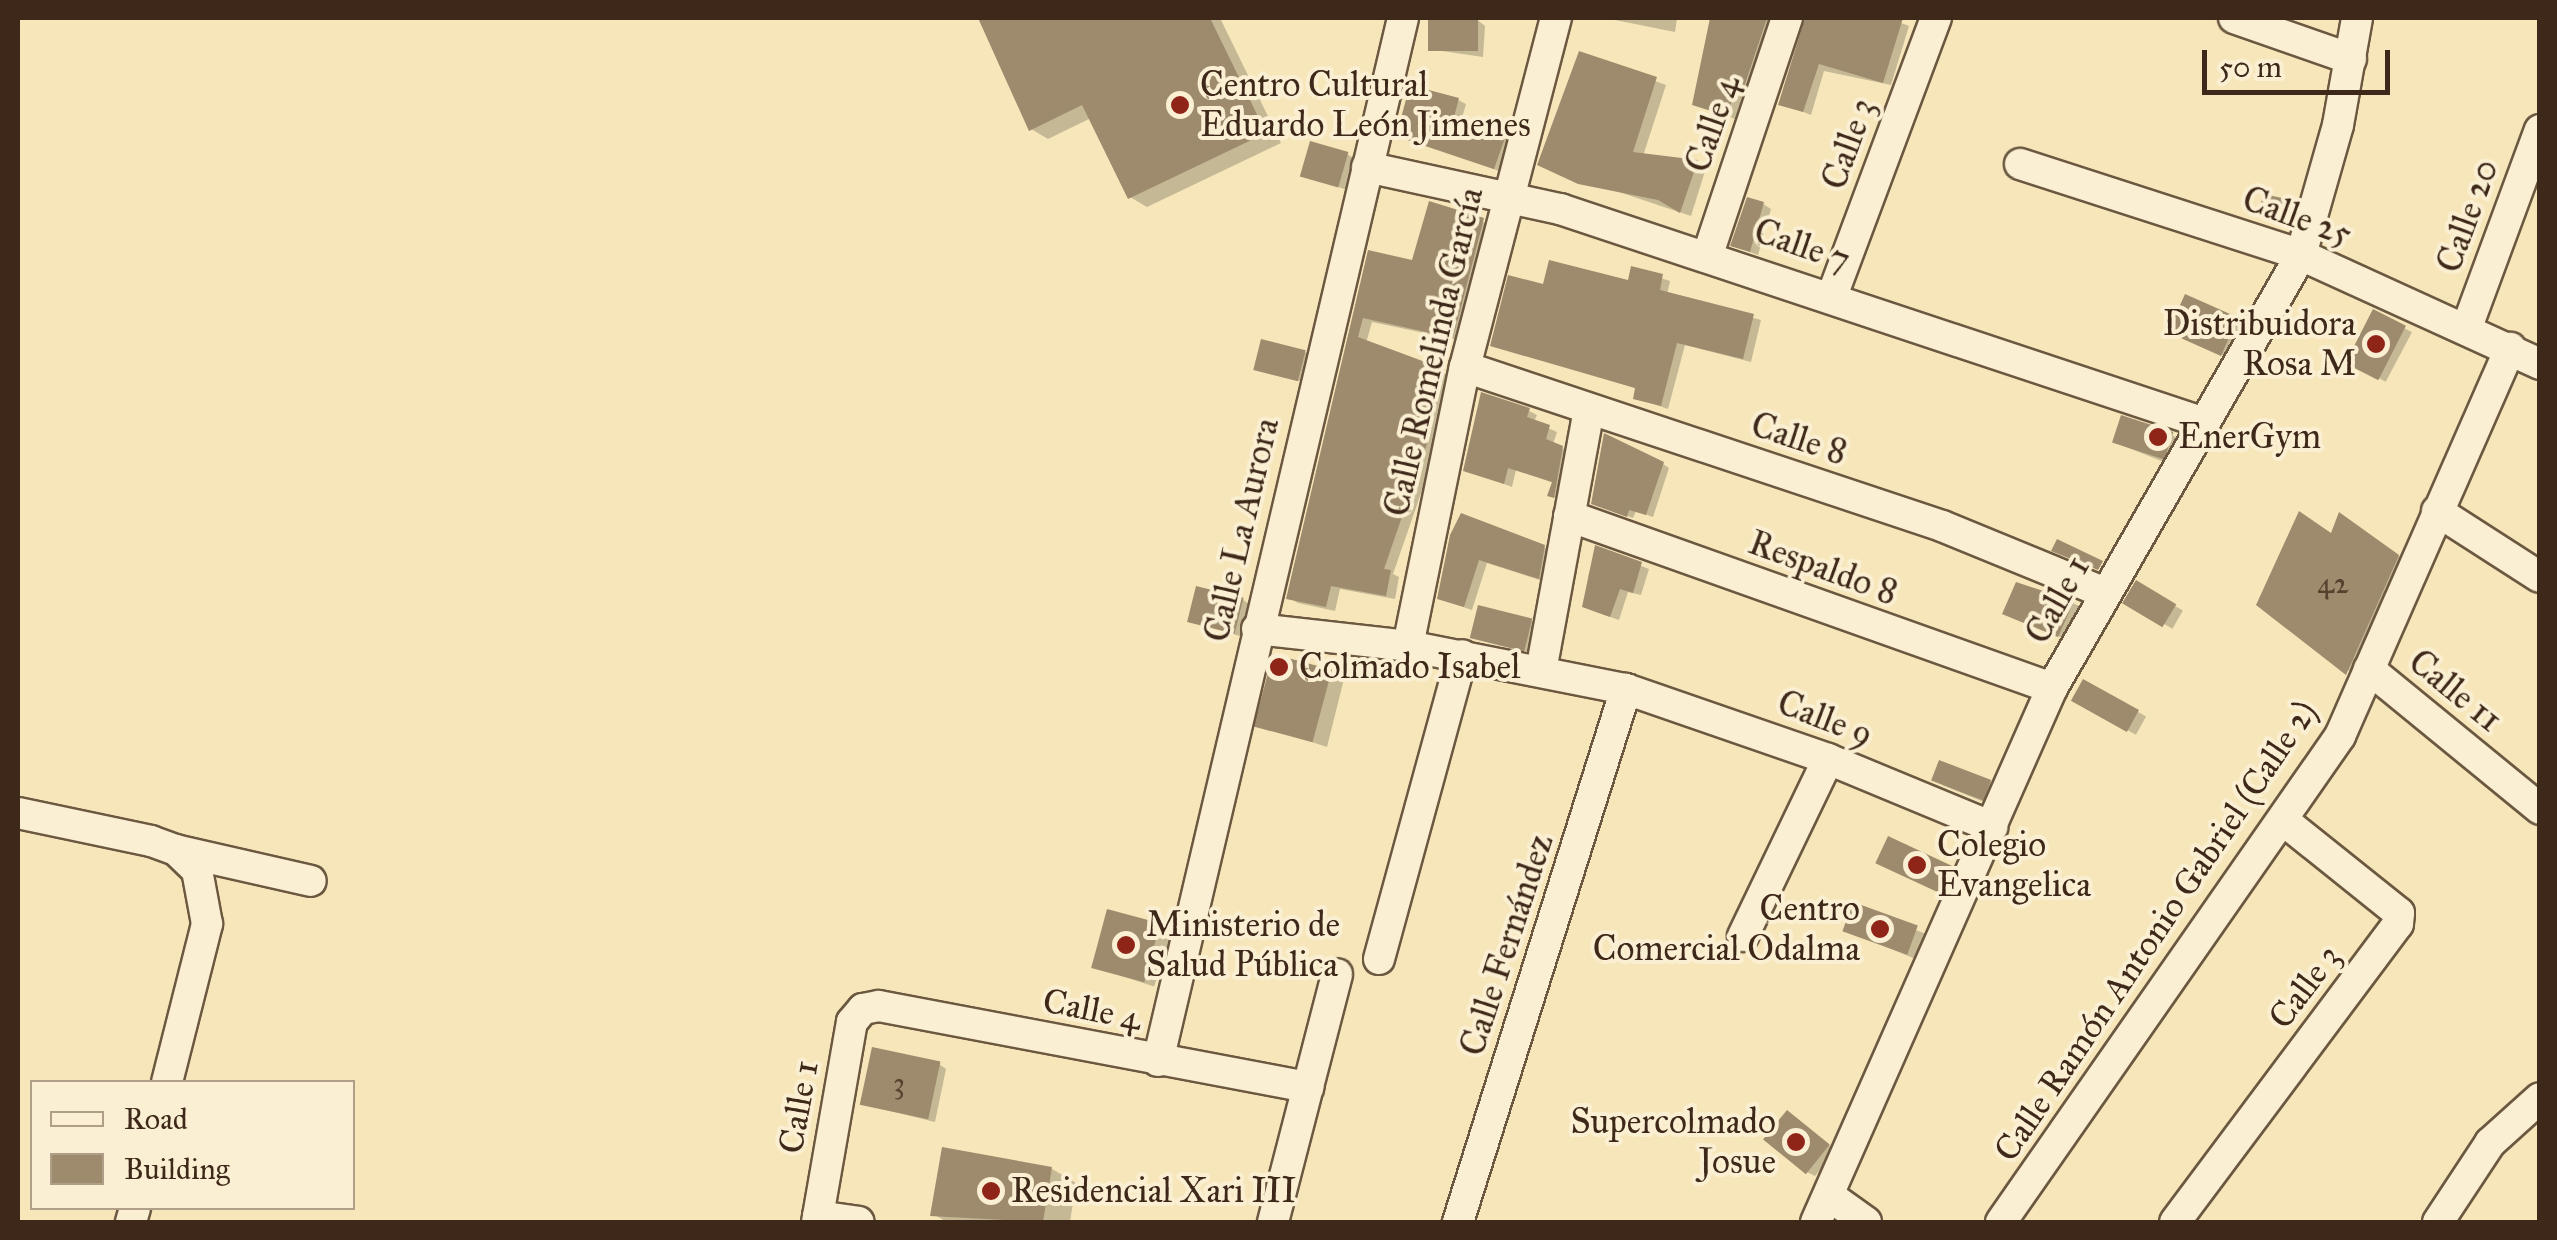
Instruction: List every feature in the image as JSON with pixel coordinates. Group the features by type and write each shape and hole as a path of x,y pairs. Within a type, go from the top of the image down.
{"street":[{"name":"Calle La Aurora","path":"1158,1061 1403,18"},
{"name":"Calle Romelinda García","path":"1408,646 1466,367 1506,198 1556,18"},
{"name":"Calle 4","path":"1708,254 1787,18"},
{"name":"Calle 3","path":"1832,296 1936,18"},
{"path":"2234,18 2351,60"},
{"name":"Calle 1","path":"1824,1210 2052,688 2302,255 2358,18"},
{"name":"Calle 20","path":"2468,327 2532,172 2540,130"},
{"name":"Calle 25","path":"2020,164 2302,255 2468,327 2540,364"},
{"name":"Calle 7","path":"1367,167 1506,198 1708,254 2204,423"},
{"name":"Calle Ramón Antonio Gabriel (Calle 2)","path":"2001,1222 2340,736 2510,348"},
{"name":"Calle 8","path":"1466,367 1942,526 2104,593"},
{"path":"1257,629 1408,646 1540,670 1588,409"},
{"path":"2437,512 2540,577"},
{"name":"Respaldo 8","path":"1569,516 2052,688"},
{"path":"1379,959 1462,655"},
{"name":"Calle 9","path":"1540,670 1626,690 1828,760 1992,827"},
{"name":"Calle 11","path":"2369,670 2540,808"},
{"name":"Calle Fernández","path":"1458,1222 1626,690"},
{"path":"1743,936 1828,760"},
{"path":"18,813 187,860 311,881"},
{"name":"Calle 3","path":"2175,1222 2398,924 2399,912 2283,820"},
{"path":"168,1080 207,924 187,860"},
{"path":"1272,1222 1336,974"},
{"name":"Calle 4","path":"863,1009 878,1006 1308,1087"},
{"name":"Calle 1","path":"818,1219 852,1022 863,1009"},
{"path":"2438,1222 2490,1144 2540,1098"},
{"path":"1824,1210 1866,1222"},
{"path":"818,1219 859,1222"}],"building":[{"name":"Centro Cultural Eduardo León Jimenes","path":"978,18 1210,18 1266,133 1128,199 1082,105 1029,131"},
{"path":"1428,18 1478,18 1478,51 1428,51"},
{"path":"1710,18 1767,18 1742,93 1735,91 1727,116 1692,105"},
{"path":"1805,18 1903,18 1883,83 1819,64 1803,112 1778,105"},
{"path":"1579,51 1657,77 1633,152 1698,160 1680,213 1658,200 1578,184 1537,165"},
{"path":"1410,85 1459,98 1454,117 1507,132 1494,169 1396,136"},
{"path":"1310,141 1348,152 1338,188 1300,177"},
{"path":"2263,194 2291,200 2287,219 2259,213"},
{"path":"1747,197 1764,202 1750,252 1730,246"},
{"path":"1429,201 1484,218 1453,338 1363,318 1358,337 1444,369 1428,441 1384,569 1391,570 1386,596 1331,586 1326,607 1286,599 1368,250 1412,260"},
{"path":"1549,260 1628,280 1631,266 1663,274 1660,290 1754,314 1743,359 1677,343 1661,406 1633,399 1635,388 1490,346 1508,275 1543,284"},
{"path":"2185,294 2238,318 2221,356 2168,332"},
{"name":"Distribuidora Rosa M","path":"2373,309 2406,326 2378,380 2345,363"},
{"path":"1261,339 1306,350 1298,381 1253,370"},
{"path":"1481,392 1530,408 1527,417 1550,425 1546,439 1563,446 1554,498 1547,496 1552,482 1508,468 1504,484 1463,471"},
{"path":"2121,415 2173,432 2164,460 2112,443"},
{"path":"1604,433 1664,462 1646,515 1629,510 1627,517 1591,504"},
{"path":"2299,511 2331,533 2339,512 2399,555 2346,675 2256,605"},
{"path":"1461,513 1545,545 1539,579 1479,560 1464,607 1437,599 1450,535"},
{"path":"2057,539 2103,561 2098,570 2051,551"},
{"path":"1595,545 1642,562 1633,593 1620,589 1610,617 1582,607"},
{"path":"2136,580 2176,604 2162,627 2122,603"},
{"path":"2016,582 2074,601 2058,637 2002,614"},
{"path":"1196,586 1244,598 1235,634 1187,622"},
{"path":"1478,605 1532,619 1524,652 1470,638"},
{"path":"1273,654 1332,670 1313,742 1254,726"},
{"path":"2083,679 2139,710 2127,732 2071,701"},
{"path":"1939,760 1991,780 1983,801 1931,781"},
{"name":"Colegio Evangelica","path":"1888,836 1953,866 1941,894 1875,863"},
{"name":"Centro Comercial Odalma","path":"1853,902 1918,926 1907,955 1842,931"},
{"name":"Ministerio de Salud Pública","path":"1107,909 1160,923 1144,982 1091,968"},
{"path":"872,1047 940,1062 928,1119 860,1105"},
{"name":"Supercolmado Josue","path":"1787,1110 1830,1145 1806,1174 1763,1140"},
{"name":"Residencial Xari III","path":"942,1147 1052,1167 1043,1222 930,1216"}],"place":[{"name":"Centro Cultural Eduardo León Jimenes","path":"1180,105"},
{"name":"Distribuidora Rosa M","path":"2376,344"},
{"name":"EnerGym","path":"2158,437"},
{"name":"Colmado Isabel","path":"1279,667"},
{"name":"Colegio Evangelica","path":"1917,865"},
{"name":"Centro Comercial Odalma","path":"1880,929"},
{"name":"Ministerio de Salud Pública","path":"1126,945"},
{"name":"Supercolmado Josue","path":"1796,1142"},
{"name":"Residencial Xari III","path":"991,1191"}]}
